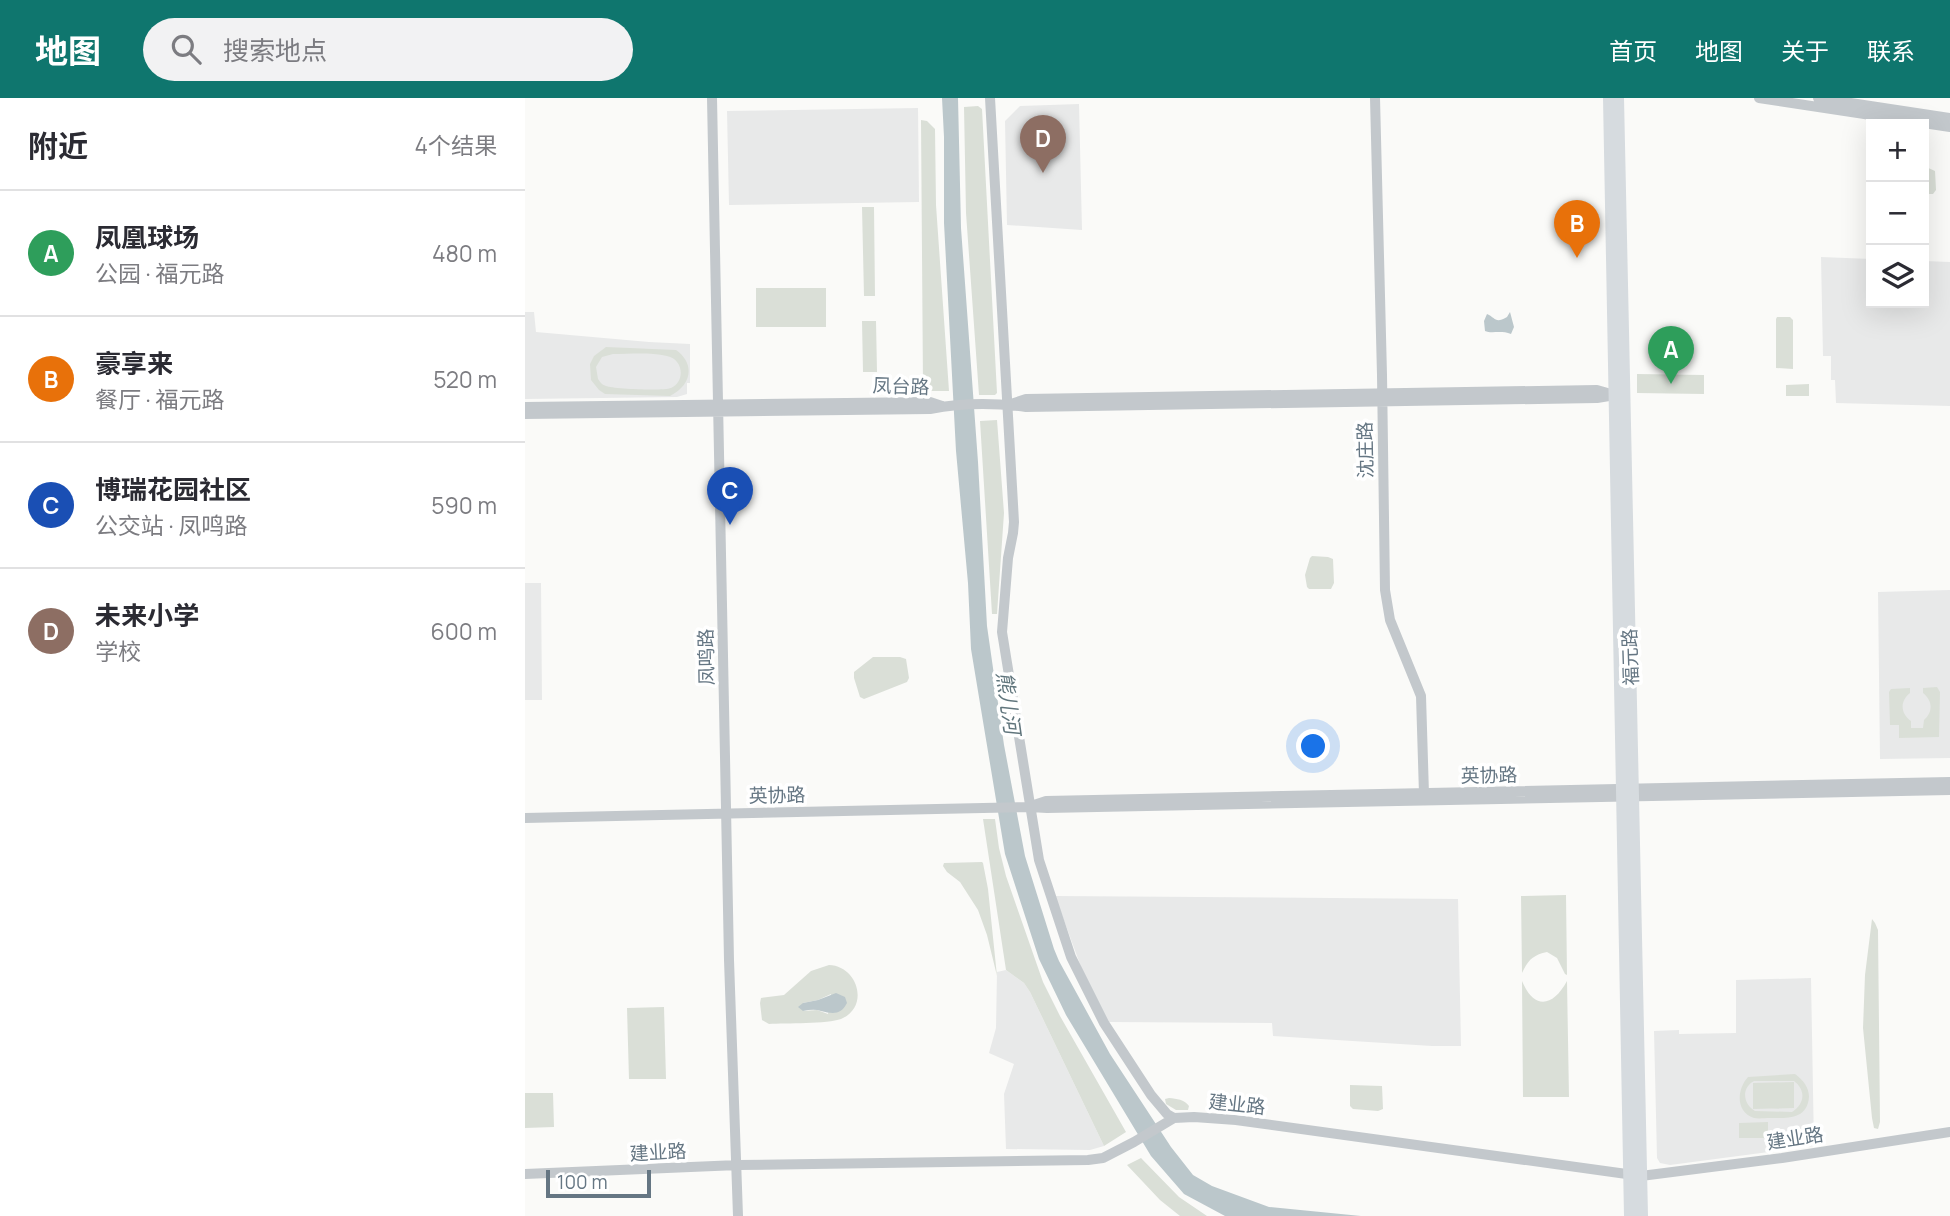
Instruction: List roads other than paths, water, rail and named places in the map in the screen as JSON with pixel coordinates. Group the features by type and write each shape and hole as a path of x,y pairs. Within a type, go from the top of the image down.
{"main road":[{"name":"福元路","path":"1609,98 1615,395 1628,793"},
{"name":"福元路","path":"1618,98 1635,1176 1630,1216"},
{"name":"福元路","path":"1635,1176 1642,1216"}],"street":[{"name":"凤鸣路","path":"712,98 730,997 739,1216"},
{"path":"990,98 1013,533 1008,558 1002,632 1026,807 1039,860 1075,965 1104,1023 1151,1095 1167,1114 1174,1118"},
{"name":"沈庄路","path":"1375,98 1385,590 1390,620 1421,696 1424,794"},
{"path":"1759,98 1861,105 1950,127"},
{"path":"1818,98 1950,118"},
{"name":"凤台路","path":"525,414 930,402 943,406 1007,405 1026,399 1382,397 1597,390 1615,395"},
{"name":"凤台路","path":"525,407 718,408"},
{"name":"英协路","path":"525,818 1026,807 1234,806 1950,782"},
{"name":"英协路","path":"1026,807 1046,801 1424,794 1950,790"},
{"name":"建业路","path":"525,1174 738,1166 1088,1160 1103,1158 1174,1118 1194,1117 1236,1120 1635,1176 1782,1158 1950,1132"}],"place":[{"name":"未来小学","path":"1043,173"},
{"name":"豪享来","path":"1577,258"},
{"name":"凤凰球场","path":"1671,384"},
{"name":"博瑞花园社区","path":"730,525"}],"water label":[{"name":"熊儿河","path":"1008,703"}]}
